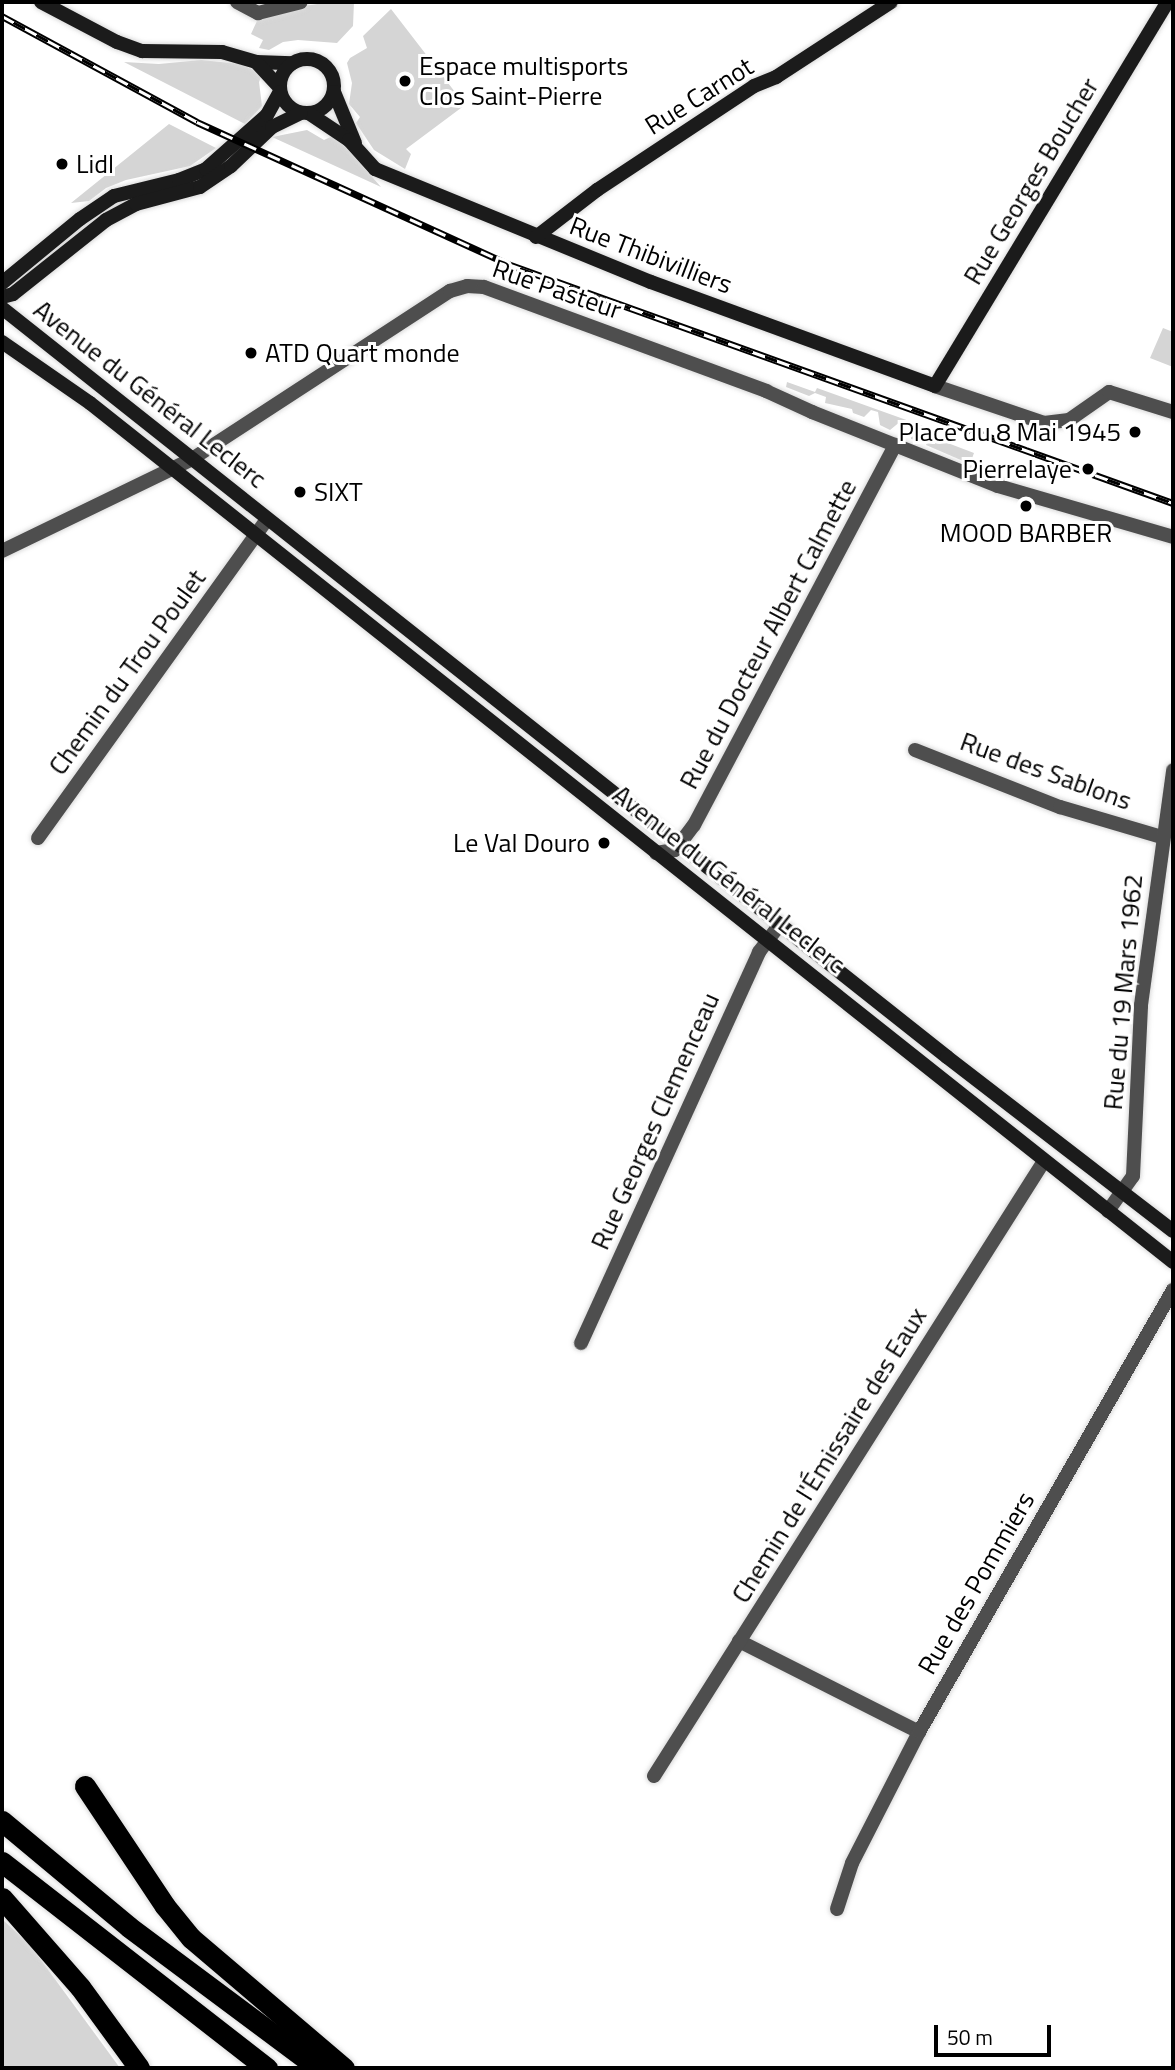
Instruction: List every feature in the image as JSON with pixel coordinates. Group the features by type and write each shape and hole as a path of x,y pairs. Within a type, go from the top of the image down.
{"highway":[{"path":"85,1786 165,1906 191,1938 344,2068"},
{"path":"2,1821 129,1927 318,2068"},
{"path":"2,1862 267,2068"},
{"path":"2,1898 80,1987 139,2068"}],"main road":[{"path":"2,297 13,294 106,220 136,204 200,187 231,166 272,127 326,106 334,92 333,77 323,64 308,59 292,63 256,62 222,52 142,51 117,42 41,2"},
{"name":"Rue Carnot","path":"536,237 597,190 754,86 776,77 891,2"},
{"name":"Rue Georges Boucher","path":"935,386 1168,2"},
{"path":"256,62 279,90 285,103 305,113"},
{"path":"2,283 92,210 123,192 179,180 206,169 267,115 279,90 284,71 292,63"},
{"name":"Rue Thibivilliers","path":"334,92 358,150"},
{"name":"Rue Thibivilliers","path":"305,113 328,123 375,169 536,237 935,386"},
{"name":"Avenue du Général Leclerc","path":"2,308 1050,1137 1173,1231"},
{"name":"Avenue du Général Leclerc","path":"2,342 90,402 1173,1262"}],"street":[{"path":"237,2 258,13 301,2"},
{"name":"Rue Pasteur","path":"192,459 450,291 467,286 484,287 766,391 895,445"},
{"path":"935,386 1044,423 1069,420 1109,392 1173,412"},
{"path":"895,445 998,486 1173,537"},
{"name":"Rue du Docteur Albert Calmette","path":"681,845 895,445"},
{"path":"2,551 192,459"},
{"name":"Avenue du Général Leclerc","path":"255,535 267,519"},
{"path":"255,535 283,532"},
{"name":"Chemin du Trou Poulet","path":"38,838 255,535"},
{"name":"Rue des Sablons","path":"915,750 1060,807 1162,836"},
{"name":"Rue du 19 Mars 1962","path":"1108,1211 1133,1176 1141,1004 1167,853 1162,836 1173,770"},
{"path":"656,853 670,852 681,845"},
{"name":"Rue Georges Clemenceau","path":"581,1343 759,952 780,924"},
{"name":"Chemin de l'Émissaire des Eaux","path":"654,1776 1044,1161"},
{"path":"1129,1227 1144,1207"},
{"name":"Rue des Pommiers","path":"836,1909 852,1863 919,1732 1173,1290"},
{"path":"740,1642 919,1732"}],"shaded area":[{"path":"331,2 354,2 353,26 337,43 298,40 283,42 269,50 259,48 263,40 251,34 261,12"},
{"name":"Espace multisports Clos Saint-Pierre","path":"391,9 465,105 406,149 411,154 405,169 374,150 356,123 360,117 349,104 352,83 347,63 350,58 367,48 363,36"},
{"path":"201,60 240,64 262,74 259,82 262,106 245,124 124,62 159,64"},
{"path":"169,124 216,148 190,166 126,180 106,188 89,201 71,203"},
{"path":"307,130 324,140 335,135 381,187 272,137"},
{"path":"1163,328 1173,332 1173,367 1150,358"},
{"path":"787,382 815,392 817,388 926,427 924,434 974,453 970,464 926,445 929,437 923,435 916,440 911,439 910,424 901,421 890,430 880,425 878,412 871,410 864,417 853,413 852,409 825,403 826,397 815,393 809,396 786,387"},
{"path":"2,1919 30,1945 120,2068 2,2068"}],"railway":[{"path":"2,16 197,122 508,264 1173,503"}],"place":[{"name":"Espace multisports Clos Saint-Pierre","path":"405,81"},
{"name":"Lidl","path":"62,164"},
{"name":"ATD Quart monde","path":"251,353"},
{"name":"Place du 8 Mai 1945","path":"1135,432"},
{"name":"Pierrelaye","path":"1088,469"},
{"name":"SIXT","path":"300,492"},
{"name":"MOOD BARBER","path":"1026,506"},
{"name":"Le Val Douro","path":"604,843"}]}
